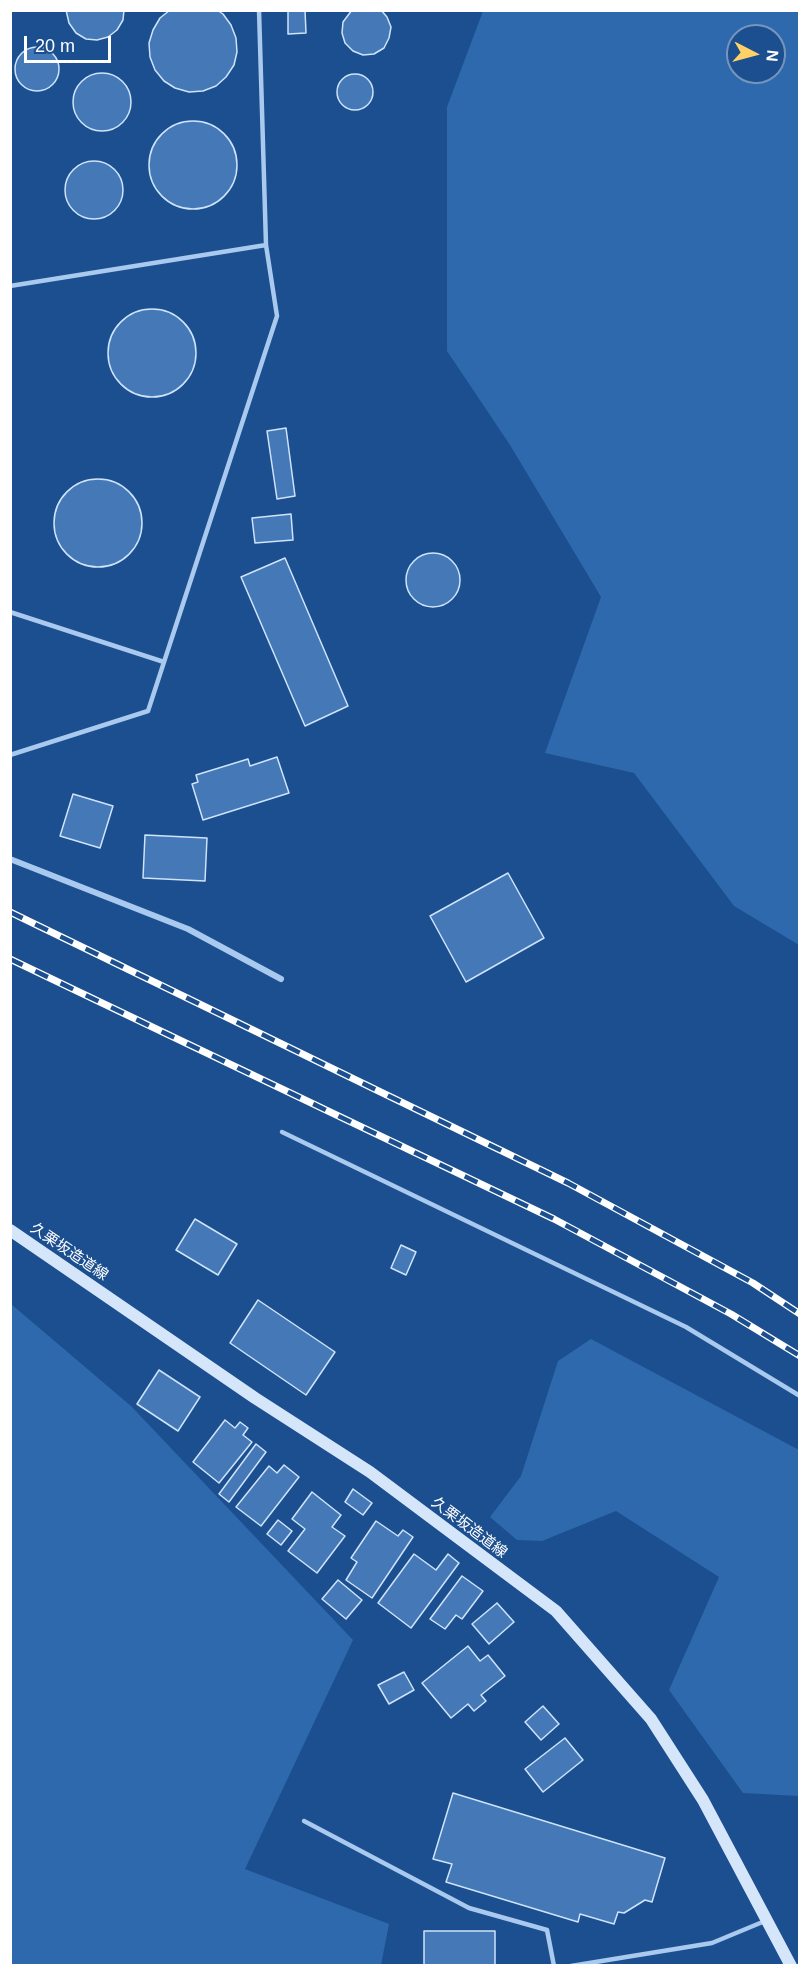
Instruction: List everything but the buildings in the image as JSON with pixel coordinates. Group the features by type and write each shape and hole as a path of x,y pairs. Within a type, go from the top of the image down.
{"main road":[{"name":"久栗坂造道線","path":"10,1230 255,1398 370,1472 556,1611 651,1719 703,1800 792,1965"}],"street":[{"path":"10,859 188,929 281,979"}],"lane":[{"path":"10,755 148,711 277,316 266,245 259,10"},
{"path":"10,286 266,245"},
{"path":"10,612 164,662"},
{"path":"282,1132 686,1327 800,1396"},
{"path":"304,1821 469,1908 547,1930 554,1965"},
{"path":"571,1965 712,1943 768,1920"}],"shaded area":[{"path":"483,11 799,11 799,945 734,906 634,773 545,753 601,597 510,445 447,351 447,107"},
{"path":"11,1304 131,1406 353,1640 245,1869 389,1924 381,1965 11,1965"},
{"path":"591,1339 799,1450 799,1796 743,1793 669,1690 719,1577 616,1511 542,1541 517,1540 490,1517 521,1476 558,1361"}],"railway":[{"path":"10,912 568,1183 753,1283 800,1314"},
{"path":"10,959 554,1219 731,1314 800,1356"}]}
